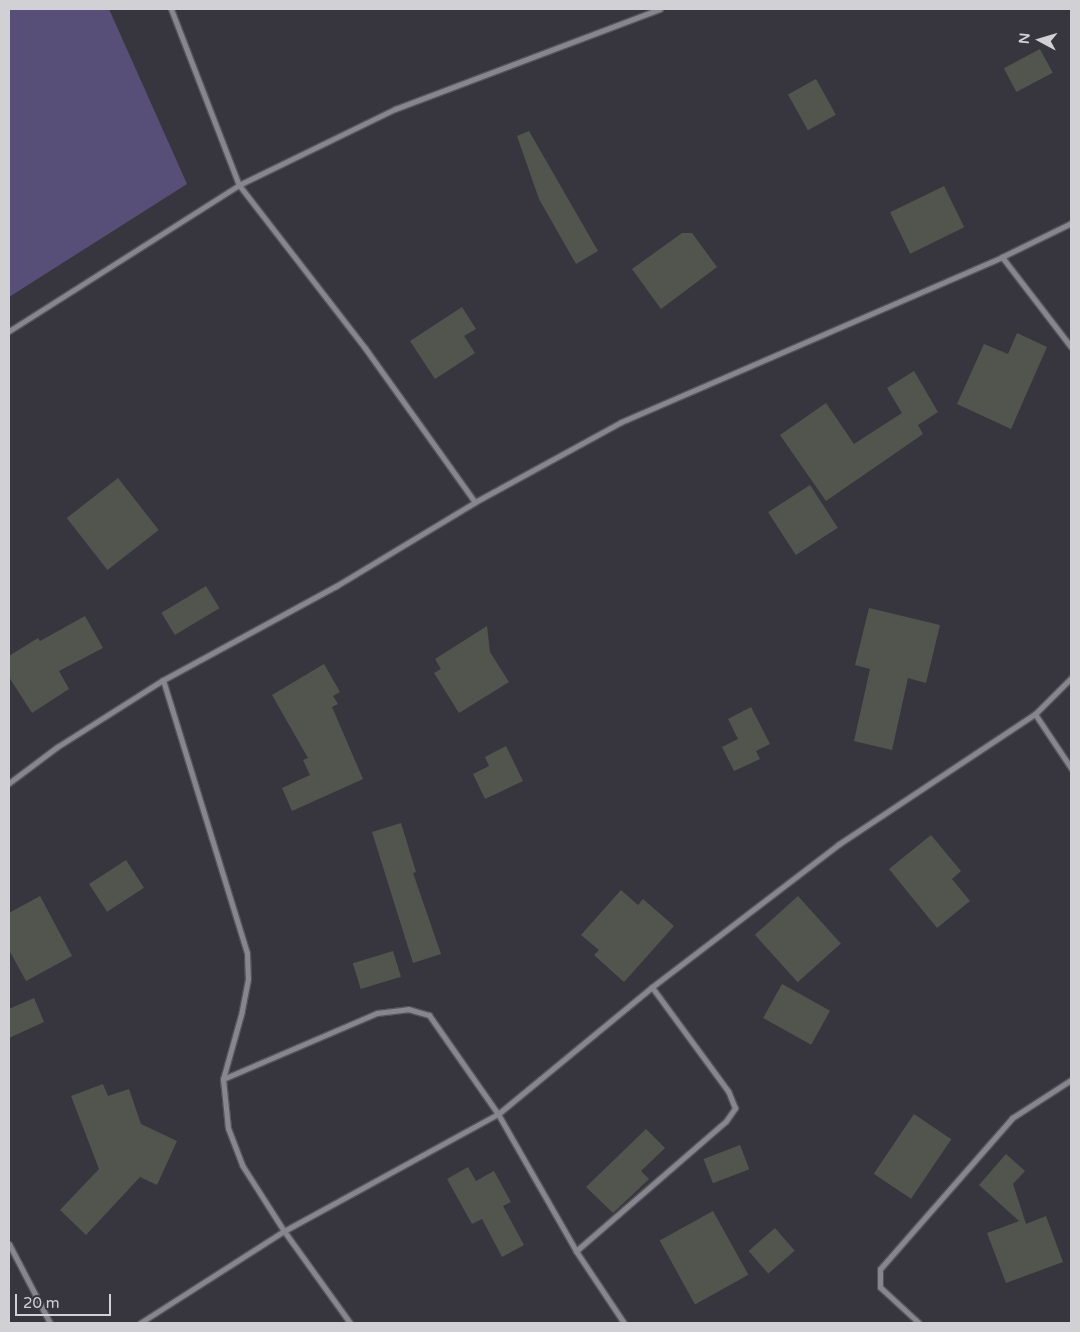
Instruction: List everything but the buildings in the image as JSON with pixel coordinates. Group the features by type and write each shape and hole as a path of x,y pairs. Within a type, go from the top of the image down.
{"street":[{"path":"171,9 239,185 365,348 475,502"},
{"path":"9,331 239,185 395,108 660,9"},
{"path":"9,783 57,747 163,680 336,586 475,502 621,422 1002,257 1071,223"},
{"path":"1002,257 1071,347"},
{"path":"140,1323 284,1231 498,1114 652,988 839,844 1035,714 1071,678"},
{"path":"163,680 247,953 248,979 242,1011 223,1079 228,1128 242,1165 284,1231 350,1323"},
{"path":"1035,714 1071,768"},
{"path":"576,1252 726,1122 735,1108 728,1091 652,988"},
{"path":"223,1079 377,1013 408,1009 429,1016 498,1114 576,1252 624,1323"},
{"path":"919,1323 880,1287 880,1269 1012,1118 1071,1080"},
{"path":"9,1244 50,1323"}],"shaded area":[{"path":"9,9 109,9 187,184 9,297"}]}
